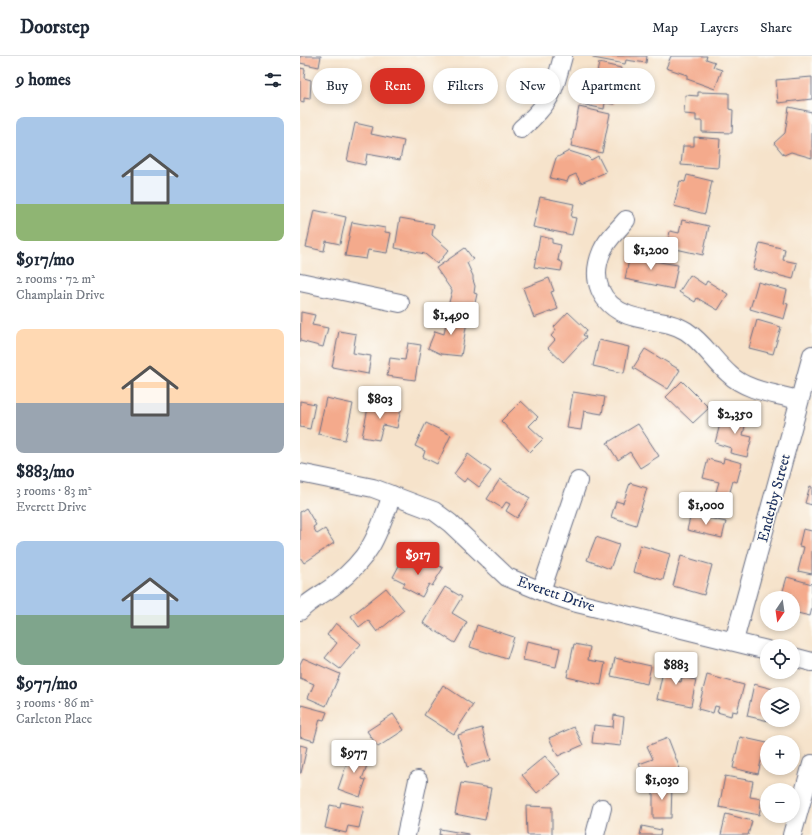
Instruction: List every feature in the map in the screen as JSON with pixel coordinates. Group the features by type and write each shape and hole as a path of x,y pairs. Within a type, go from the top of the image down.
{"street":[{"path":"521,129 540,112 547,103 554,90 563,56"},
{"path":"626,220 608,241 597,265 596,276 602,296 613,307 628,315 680,327 692,335 729,375 746,386 799,400"},
{"path":"300,282 400,303"},
{"name":"Enderby Street","path":"734,641 812,355"},
{"name":"Everett Drive","path":"300,473 373,488 434,511 450,523 507,577 541,591 573,602 760,648"},
{"path":"541,591 578,481"},
{"path":"300,611 304,606 334,585 362,560 375,540 392,495"},
{"path":"800,659 812,662"},
{"path":"792,835 812,764"},
{"path":"406,835 418,780"},
{"path":"595,835 602,808"}],"building":[{"path":"300,56 321,56 319,67 300,63"},
{"path":"594,56 647,56 646,63 626,60 625,64 593,58"},
{"path":"671,56 707,56 706,59 715,62 713,67 722,70 715,89 687,79 687,75 666,68"},
{"path":"599,63 621,68 598,68"},
{"path":"300,68 305,69 304,78 311,80 310,99 304,98 304,102 300,101"},
{"path":"812,77 812,99 778,103 776,80"},
{"path":"698,92 729,93 729,109 733,110 732,133 702,132 702,121 696,121 696,115 684,114 685,95 698,96"},
{"path":"581,104 605,104 604,109"},
{"path":"579,107 610,114 602,153 571,146"},
{"path":"789,107 812,112 812,158 791,152 784,155 774,143 785,133"},
{"path":"355,123 373,127 371,134 404,141 400,160 367,154 365,165 347,161"},
{"path":"694,137 720,139 718,168 681,165 683,146 694,146"},
{"path":"569,151 588,157 591,160 598,156 606,172 581,183 576,174 569,177 567,182 550,178 556,158"},
{"path":"687,175 712,181 705,214 674,206 680,181 685,182"},
{"path":"540,197 574,204 571,217 576,218 572,235 533,227"},
{"path":"314,210 346,217 340,244 326,241 324,251 306,247"},
{"path":"400,218 434,224 432,235 449,250 437,264 425,254 395,248"},
{"path":"682,220 709,226 703,255 667,247 670,231 679,233"},
{"path":"352,222 385,228 385,232 391,233 387,253 368,250 366,259 345,256"},
{"path":"540,236 552,239 552,243 561,245 558,260 563,263 561,271 534,267"},
{"path":"760,243 785,249 783,260 797,263 793,279 753,269"},
{"path":"465,248 473,259 467,263 473,276 475,286 474,293 477,294 473,312 448,306 452,291 436,268"},
{"path":"631,250 648,254 647,260 678,265 673,289 625,279"},
{"path":"690,275 705,285 707,281 728,294 718,310 697,298 695,302 679,292"},
{"path":"549,278 554,291 551,292 558,309 534,318 523,288"},
{"path":"758,282 787,290 784,303 788,304 784,319 750,309"},
{"path":"448,311 468,316 461,356 441,354 428,348 435,331 444,334"},
{"path":"301,312 315,315 312,325 328,328 323,347 300,341"},
{"path":"568,312 587,330 583,335 586,337 563,362 548,348 555,340 551,336 556,330 554,327"},
{"path":"757,320 781,327 773,354 749,348"},
{"path":"339,331 356,334 353,353 371,356 368,374 332,367"},
{"path":"599,340 629,347 624,373 593,366"},
{"path":"408,343 421,345 415,380 387,376 390,358 405,360"},
{"path":"645,349 680,370 668,389 633,368"},
{"path":"682,381 709,408 693,423 666,397"},
{"path":"573,392 605,397 602,414 584,411 581,430 567,428"},
{"path":"326,398 353,404 345,440 318,434"},
{"path":"300,401 315,404 310,429 300,427"},
{"path":"521,401 538,417 529,426 543,439 530,452 501,421"},
{"path":"369,403 401,409 397,428 383,425 379,440 362,437"},
{"path":"730,413 747,417 743,435 752,437 747,457 730,453 731,448 715,443 720,424 726,425"},
{"path":"426,423 451,435 437,464 423,457 425,451 415,446"},
{"path":"638,424 659,456 640,468 630,452 618,460 607,443"},
{"path":"468,454 491,471 479,487 467,478 464,482 454,474"},
{"path":"724,458 742,463 737,482 733,481 728,499 715,495 719,482 703,478 708,459 723,463"},
{"path":"500,479 530,498 517,518 506,511 510,504 506,502 502,508 487,499"},
{"path":"630,483 647,488 636,525 611,517 616,501 623,503"},
{"path":"810,486 812,487 812,505 805,503"},
{"path":"306,508 316,525 313,527 317,534 325,529 334,543 304,563 300,557 300,512"},
{"path":"691,514 726,522 722,538 687,530"},
{"path":"803,529 812,531 812,574 798,571 804,547 799,546"},
{"path":"596,537 619,545 610,569 587,560"},
{"path":"640,545 670,554 663,580 633,572"},
{"path":"681,556 712,565 704,595 673,586"},
{"path":"423,557 443,568 432,586 429,584 422,597 403,587 405,583 393,577 402,560 417,568"},
{"path":"787,577 812,584 812,608 810,616 800,614 800,591 783,591"},
{"path":"445,587 462,597 452,613 467,622 455,643 423,623"},
{"path":"386,588 404,610 377,632 368,620 359,627 351,616"},
{"path":"336,623 361,644 340,669 325,658 337,643 327,635"},
{"path":"477,625 514,637 507,659 470,647"},
{"path":"527,641 560,648 556,667 523,660"},
{"path":"574,644 590,647 588,660 605,663 601,685 567,677"},
{"path":"303,658 340,674 326,706 308,698 314,684 300,678 300,664"},
{"path":"615,658 651,666 647,684 611,676"},
{"path":"665,662 680,665 677,681 681,682 682,677 696,680 691,706 657,699"},
{"path":"707,675 744,685 737,712 732,711 731,716 717,712 719,707 715,706 713,713 698,709"},
{"path":"754,684 765,687 760,687 760,719 747,716"},
{"path":"443,685 473,705 454,734 424,715"},
{"path":"301,705 327,712 324,720 320,719 314,741 300,737"},
{"path":"393,714 404,730 378,747 367,731"},
{"path":"614,715 624,717 621,746 592,743 594,725 613,727"},
{"path":"574,727 583,745 558,756 549,738"},
{"path":"482,728 491,760 467,767 458,735"},
{"path":"740,737 760,741 760,766 758,774 733,768"},
{"path":"668,738 680,769 646,782 639,764 653,759 647,746"},
{"path":"300,745 307,747 301,773 300,773"},
{"path":"351,751 370,757 362,779 366,780 360,797 338,789"},
{"path":"545,756 560,774 537,793 522,775"},
{"path":"725,776 753,781 750,797 760,799 759,815 719,807"},
{"path":"461,783 491,788 485,820 455,814"},
{"path":"653,784 672,785 671,818 653,818"},
{"path":"341,802 364,807 359,828 348,826 346,833 325,828 330,805 340,807"},
{"path":"526,806 552,807 552,835 527,835"},
{"path":"726,814 752,821 748,835 721,835"},
{"path":"642,826 661,830 660,835 640,835"},
{"path":"440,829 468,834 468,835 439,835"}]}
